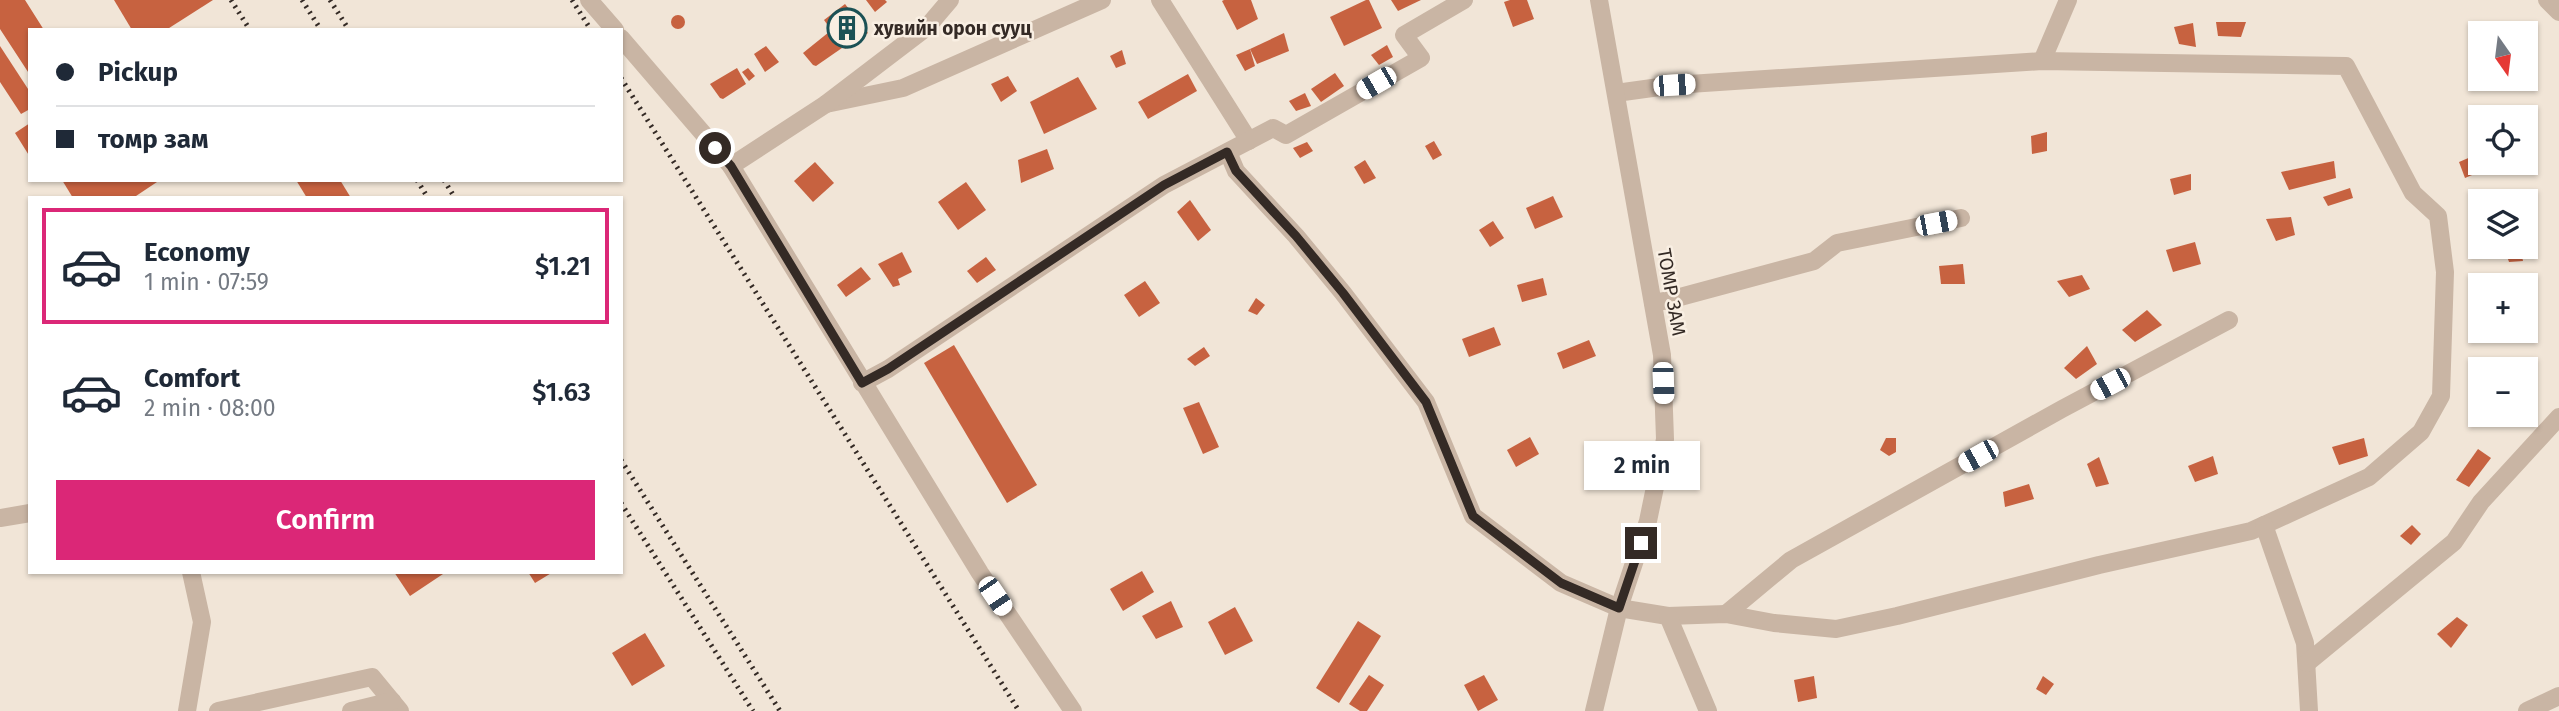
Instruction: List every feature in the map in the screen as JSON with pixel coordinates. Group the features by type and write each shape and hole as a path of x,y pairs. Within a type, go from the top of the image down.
{"street":[{"path":"589,0 613,28"},
{"path":"731,166 826,104 928,27 950,0"},
{"path":"826,104 903,88 1102,0"},
{"path":"1160,0 1249,141"},
{"path":"862,383 888,369 1164,185 1273,128 1286,135 1421,58 1404,35 1464,0"},
{"name":"ТОМР ЗАМ","path":"1594,711 1619,608 1648,521 1665,439 1662,355 1599,0"},
{"path":"2042,61 2068,0"},
{"path":"2547,0 2559,12"},
{"path":"623,40 731,166 980,573 1073,711"},
{"path":"1227,152 1236,171 1296,236 1343,293 1426,402 1473,516 1561,583 1619,608 1668,616 1726,614 1774,623 1836,629 2251,531 2369,477 2421,432 2441,396 2445,272 2438,216 2413,193 2346,66 2042,61 1674,85 1616,93"},
{"path":"1653,303 1814,261 1837,243 1961,218"},
{"path":"1726,614 1791,560 2229,320"},
{"path":"2307,663 2454,542 2481,502 2559,417"},
{"path":"0,517 28,513"},
{"path":"2264,525 2305,643 2309,711"},
{"path":"187,711 202,622 191,574"},
{"path":"1668,616 1708,711"},
{"path":"218,711 372,677 396,706"},
{"path":"2527,711 2559,696"},
{"path":"351,711 396,706"}],"building":[{"path":"0,0 25,0 43,28 28,28 28,72 0,29"},
{"path":"114,0 213,0 169,28 131,28"},
{"name":"хувийн орон сууц","path":"866,0 885,0 887,2 875,12"},
{"path":"1251,0 1258,19 1237,30 1222,1"},
{"path":"1369,0 1382,28 1344,46 1330,17"},
{"path":"1391,0 1421,0 1398,11"},
{"path":"1527,0 1534,19 1513,27 1504,2"},
{"name":"хувийн орон сууц","path":"845,4 868,33 845,49 824,20"},
{"path":"678,15 683,17 683,27 678,29 673,27 671,22 673,17"},
{"path":"2216,22 2246,22 2241,37 2218,36"},
{"path":"2193,23 2196,47 2179,44 2174,27"},
{"name":"хувийн орон сууц","path":"829,32 842,48 816,66 813,65 803,53"},
{"path":"1284,33 1289,51 1257,64 1250,49"},
{"path":"1387,45 1393,57 1379,65 1371,55"},
{"path":"0,46 28,89 28,110 21,114 0,82"},
{"path":"766,46 779,62 765,72 754,54"},
{"path":"1250,49 1255,66 1245,71 1236,55"},
{"path":"1122,50 1126,64 1116,68 1110,56"},
{"path":"737,68 746,84 723,99 720,98 710,84"},
{"path":"748,68 755,76 749,81 742,72"},
{"path":"1335,73 1344,86 1321,102 1311,89"},
{"path":"1188,74 1197,91 1148,119 1138,102"},
{"path":"1008,76 1017,91 1001,102 991,84"},
{"path":"1078,77 1097,109 1044,134 1030,102"},
{"path":"1305,93 1311,106 1296,111 1289,101"},
{"path":"28,124 28,154 15,133"},
{"path":"2047,132 2047,151 2032,154 2031,136"},
{"path":"1434,141 1442,155 1433,160 1425,146"},
{"path":"1307,142 1313,151 1300,158 1293,148"},
{"path":"1047,149 1054,169 1021,183 1018,160"},
{"path":"2468,158 2468,175 2472,175 2465,178 2459,162"},
{"path":"1365,160 1376,178 1364,184 1354,167"},
{"path":"2334,161 2336,178 2289,190 2281,172"},
{"path":"815,162 834,183 813,202 794,181"},
{"path":"2191,174 2191,190 2174,195 2170,179"},
{"path":"63,182 157,182 136,196 72,196"},
{"path":"297,182 341,182 350,196 306,196"},
{"path":"966,182 986,210 958,230 938,202"},
{"path":"2350,188 2353,198 2328,206 2323,197"},
{"path":"1553,196 1563,217 1535,229 1526,208"},
{"path":"1190,200 1211,230 1198,241 1177,212"},
{"path":"2291,217 2295,235 2276,241 2266,219"},
{"path":"1493,221 1504,238 1490,247 1479,230"},
{"path":"2195,242 2201,264 2173,272 2166,250"},
{"path":"902,252 912,272 898,279 900,285 893,287 878,264"},
{"path":"986,257 996,270 977,283 967,271"},
{"path":"2508,259 2523,261 2509,262"},
{"path":"1963,264 1965,284 1941,284 1939,266"},
{"path":"861,267 871,279 846,297 837,285"},
{"path":"2082,275 2090,289 2069,297 2057,281"},
{"path":"1543,278 1547,295 1522,302 1517,285"},
{"path":"1145,281 1160,303 1139,317 1124,295"},
{"path":"1256,298 1265,305 1257,315 1248,311"},
{"path":"2147,310 2162,325 2135,342 2122,330"},
{"path":"1494,327 1501,345 1469,357 1462,339"},
{"path":"1589,340 1596,356 1563,369 1557,353"},
{"path":"954,345 1037,485 1007,503 924,363"},
{"path":"2087,346 2097,364 2076,379 2064,368"},
{"path":"1204,347 1210,356 1195,366 1187,359"},
{"path":"1199,402 1219,447 1203,454 1183,408"},
{"path":"1530,437 1539,454 1516,467 1507,450"},
{"path":"1886,438 1896,438 1896,452 1889,456 1880,450"},
{"path":"2364,438 2368,456 2339,465 2332,447"},
{"path":"2478,449 2491,458 2469,487 2456,480"},
{"path":"2213,456 2218,474 2195,482 2188,466"},
{"path":"2099,457 2109,484 2096,487 2087,464"},
{"path":"1609,459 1634,461 1633,477 1608,475"},
{"path":"2029,484 2034,499 2005,507 2003,492"},
{"path":"2412,525 2421,534 2411,545 2400,536"},
{"path":"1142,571 1154,592 1123,611 1110,589"},
{"path":"395,574 443,574 410,596"},
{"path":"529,574 550,574 535,583"},
{"path":"1171,601 1183,627 1156,639 1142,616"},
{"path":"1235,607 1253,641 1225,655 1208,622"},
{"path":"2457,617 2468,625 2451,648 2437,634"},
{"path":"1358,621 1381,636 1339,703 1316,688"},
{"path":"645,633 665,666 632,686 612,653"},
{"path":"1369,675 1384,685 1367,711 1360,711 1349,704"},
{"path":"1484,675 1498,700 1478,711 1464,685"},
{"path":"1814,676 1817,698 1798,702 1794,680"},
{"path":"2043,676 2054,684 2046,695 2036,689"}],"railway":[{"path":"231,0 249,28"},
{"path":"302,0 320,28"},
{"path":"330,0 348,28"},
{"path":"572,0 590,28"},
{"path":"623,81 1019,711"},
{"path":"418,182 427,196"},
{"path":"445,182 454,196"},
{"path":"623,463 780,711"},
{"path":"623,506 753,711"}],"place":[{"name":"хувийн орон сууц","path":"847,28"}],"route":[{"path":"715,148 731,166 862,383 888,369 1164,185 1227,152 1236,171 1296,236 1343,293 1426,402 1473,516 1561,583 1619,608 1641,543"}]}
